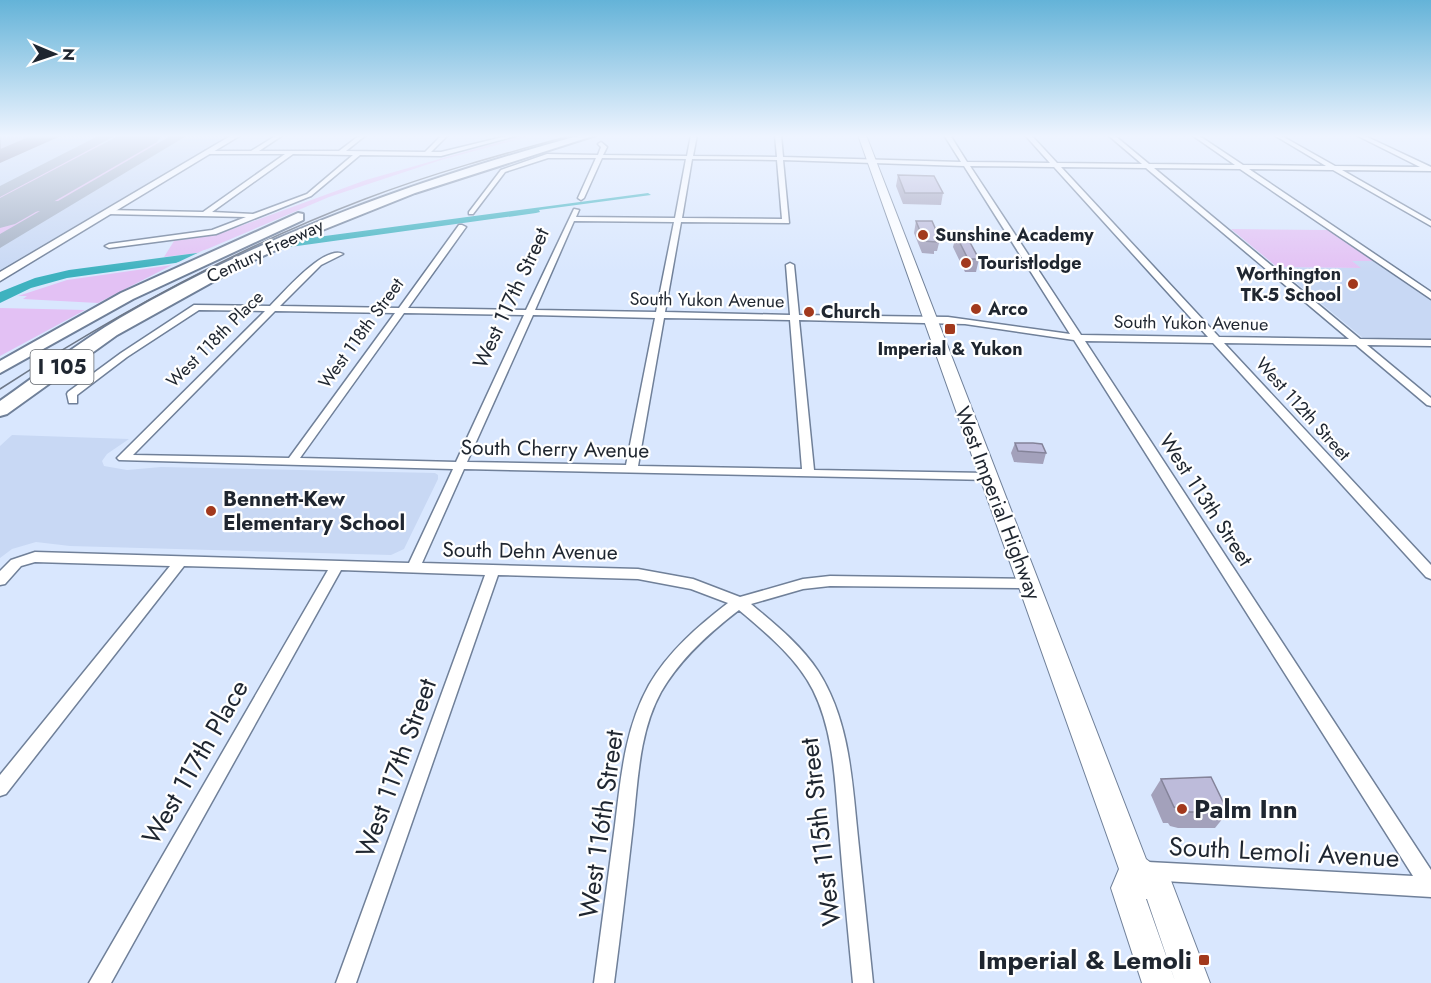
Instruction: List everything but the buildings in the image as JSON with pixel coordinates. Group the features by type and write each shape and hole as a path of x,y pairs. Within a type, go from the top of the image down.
{"highway":[{"name":"Century Freeway","path":"0,410 124,323 169,297 286,239 435,181"},
{"name":"Century Freeway","path":"0,368 81,320 127,296 242,241 309,213"},
{"path":"0,359 81,320"}],"main road":[{"path":"0,277 160,181"},
{"name":"West Imperial Highway","path":"879,181 987,477 1135,870"},
{"path":"1159,983 1127,888 1135,870 1159,889 1193,983"}],"street":[{"path":"205,214 252,181"},
{"path":"109,246 203,235 309,195 326,181"},
{"path":"471,213 495,181"},
{"path":"581,198 589,181"},
{"path":"631,470 685,181"},
{"path":"678,220 786,221 782,181"},
{"name":"West 113th Street","path":"977,181 1431,887"},
{"name":"West 112th Street","path":"1072,181 1431,574"},
{"path":"1166,181 1431,403"},
{"path":"1263,181 1431,296"},
{"path":"1357,181 1431,224"},
{"path":"107,213 254,215"},
{"name":"West 117th Street","path":"413,568 574,214 678,220"},
{"name":"West 118th Street","path":"292,462 399,311 462,227"},
{"name":"West 118th Place","path":"123,458 318,263 339,254"},
{"path":"790,265 808,472"},
{"name":"South Yukon Avenue","path":"73,401 72,394 90,379 197,308 929,319 977,322 1053,336 1079,338 1431,344"},
{"name":"South Cherry Avenue","path":"123,458 987,477"},
{"name":"South Dehn Avenue","path":"0,580 8,570 25,558 638,574 693,584 739,602"},
{"path":"0,788 180,562"},
{"name":"West 117th Place","path":"99,983 336,567"},
{"name":"West 117th Street","path":"346,983 493,571"},
{"path":"739,602 803,584 830,581 1028,583"},
{"name":"West 116th Street","path":"604,983 629,780 636,740 648,703 667,671 688,644 739,602"},
{"name":"West 115th Street","path":"739,602 785,642 803,663 819,687 829,710 842,766 863,983"},
{"name":"South Lemoli Avenue","path":"1135,870 1431,887"}],"shaded area":[{"path":"0,181 153,181 0,270"},
{"path":"27,181 42,181 0,203 0,195"},
{"path":"77,181 96,181 62,201 38,202"},
{"path":"364,181 378,181 329,197 198,253 164,257 174,241 216,235"},
{"path":"34,207 48,209 0,236 0,226"},
{"path":"1231,229 1328,230 1373,261 1352,261 1361,268 1277,267"},
{"name":"Worthington TK-5 School","path":"1351,261 1373,261 1431,301 1431,339 1363,338 1277,267 1359,268"},
{"path":"172,265 98,303 23,299 27,296 18,296 67,280"},
{"path":"0,308 85,310 0,356"},
{"name":"Bennett-Kew Elementary School","path":"12,435 129,439 107,454 102,461 104,466 127,470 161,467 435,473 438,479 404,549 391,555 70,546 36,542 12,549 0,558 0,446"}],"water":[{"path":"648,193 651,195 67,278 31,288 0,303 0,292 35,278 69,270"}],"pier":[{"path":"305,236 276,251 172,265 204,250"}],"taxiway":[{"path":"0,192 21,181"},
{"path":"0,242 103,181"},
{"path":"5,213 22,207 55,205"}],"runway":[{"path":"0,215 62,181"}],"tram line":[{"path":"0,389 132,309 223,261 317,218 416,181"}],"place":[{"name":"Sunshine Academy","path":"923,235"},
{"name":"Touristlodge","path":"966,263"},
{"name":"Worthington TK-5 School","path":"1353,284"},
{"name":"Arco","path":"976,309"},
{"name":"Church","path":"809,312"},
{"name":"Imperial & Yukon","path":"950,329"},
{"name":"Bennett-Kew Elementary School","path":"211,511"},
{"name":"Palm Inn","path":"1182,809"},
{"name":"Imperial & Lemoli","path":"1204,960"}]}
